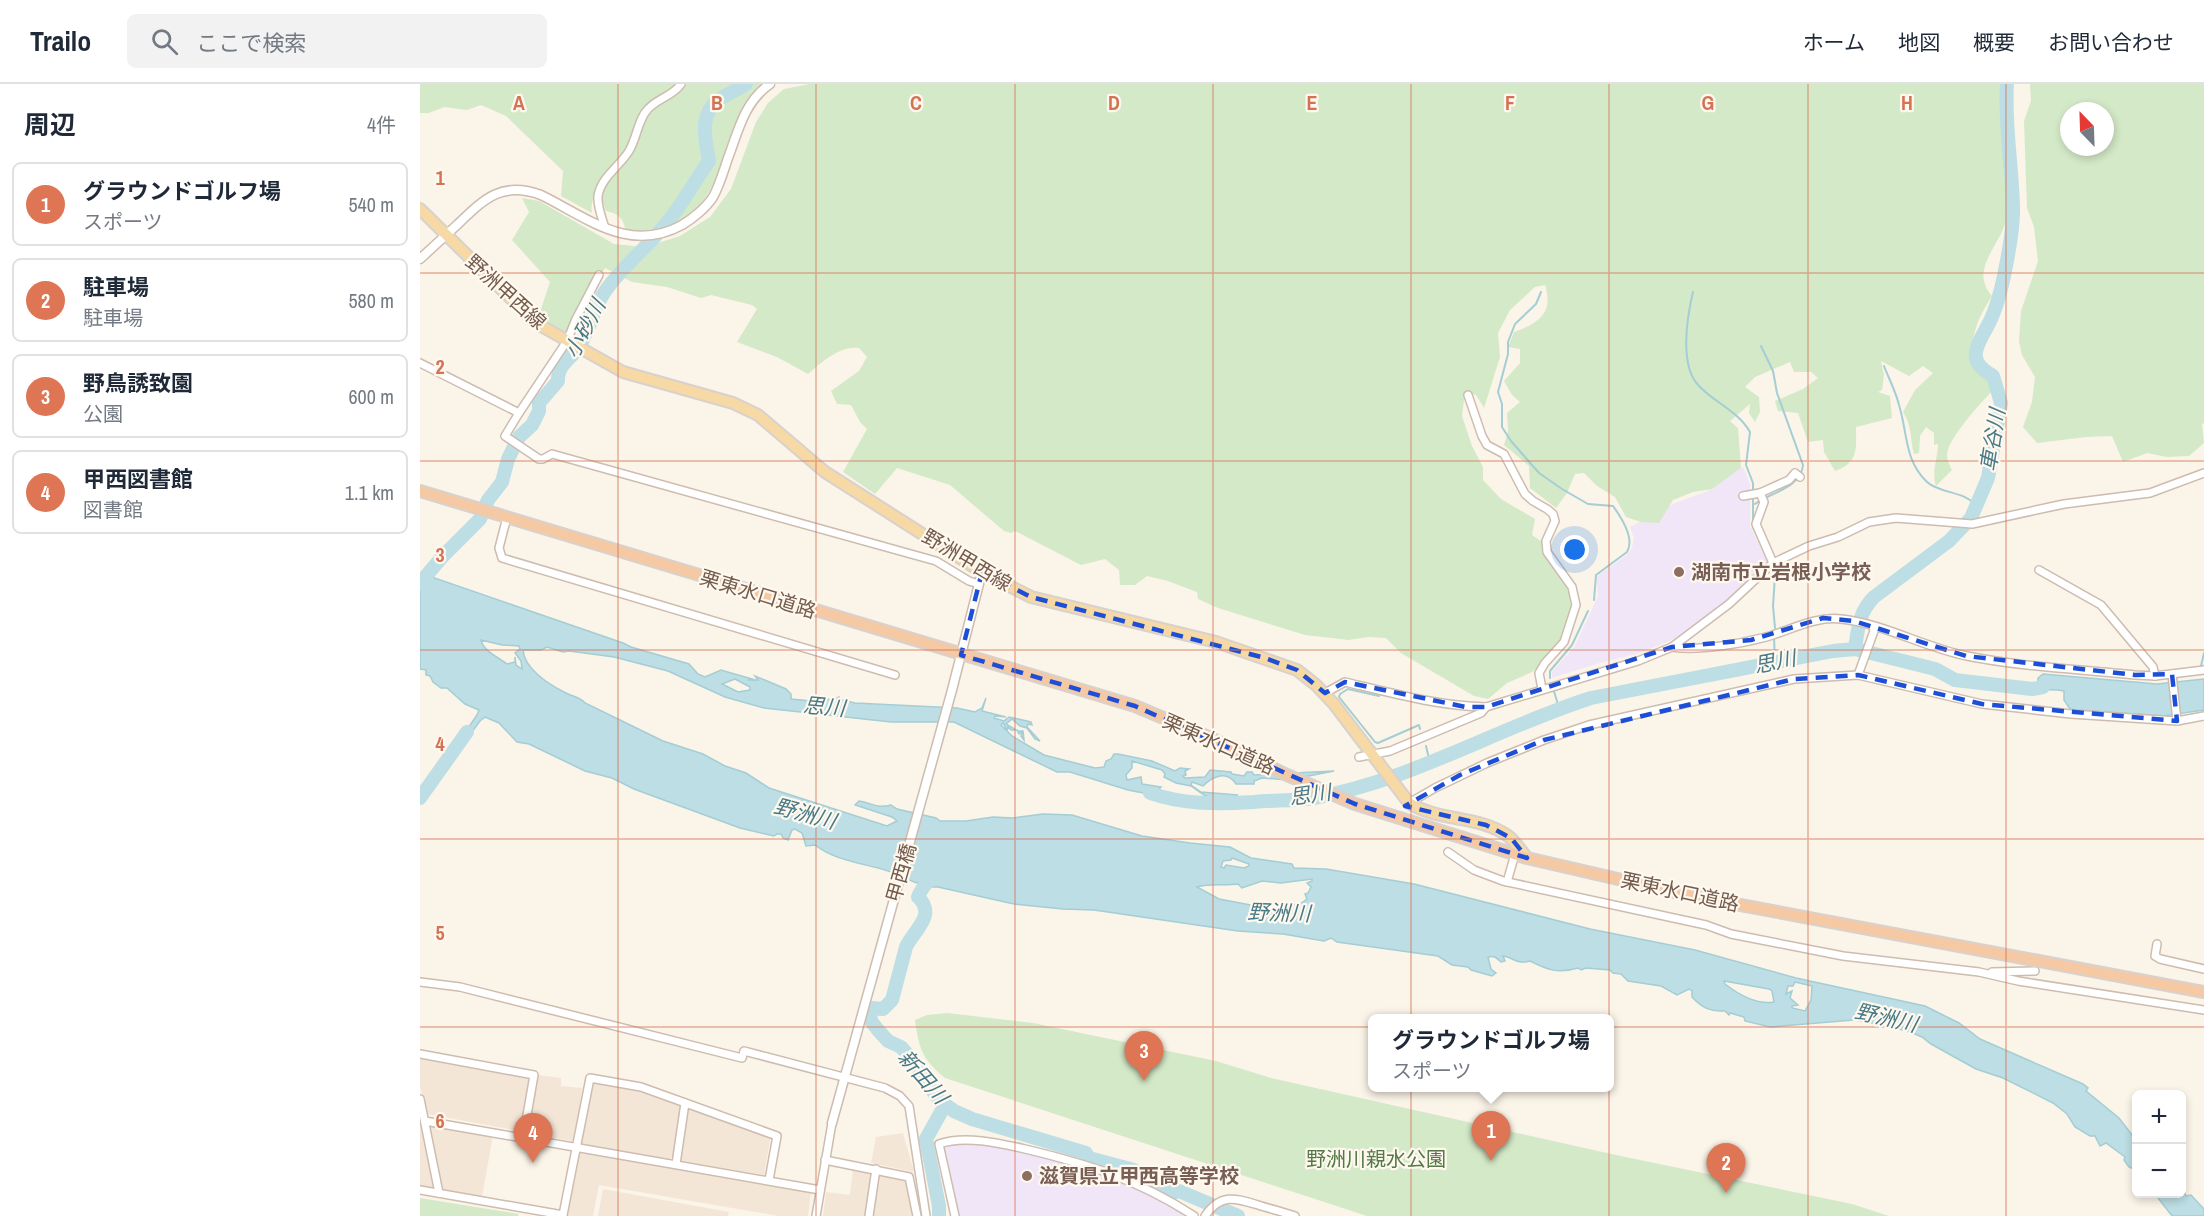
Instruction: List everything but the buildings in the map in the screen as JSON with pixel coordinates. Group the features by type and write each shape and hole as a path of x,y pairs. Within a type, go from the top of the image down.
{"highway":[{"name":"栗東水口道路","path":"420,491 1135,706 1354,804 1527,858 1687,895 2204,992"}],"main road":[{"name":"野洲甲西線","path":"420,209 536,323 623,372 733,403 758,415 825,472 982,572 1031,597 1216,642 1297,670 1326,693 1408,802 1423,812 1473,821 1499,830 1510,838 1527,858"}],"street":[{"path":"605,228 598,200 601,187 629,152 645,112 650,106 676,91 681,84"},
{"path":"420,259 484,200 498,192 518,189 541,195 623,235 654,236 686,223 712,198 746,110 759,93 770,84"},
{"path":"599,275 575,346 519,414 505,436 539,459 552,454 946,565 969,581 980,584"},
{"path":"420,363 519,414"},
{"path":"1468,395 1487,445 1504,454 1525,494 1553,513 1556,521 1546,542 1546,552 1572,587 1576,605 1564,642 1539,673 1542,689"},
{"path":"1773,562 1755,524 1756,496 1789,480 1795,473 1799,475"},
{"path":"1326,693 1345,682 1437,702 1466,707 1486,707 1638,661 1672,647 1729,604 1773,562 1809,546 1838,537 1869,522 1896,518 1972,524 2064,504 2150,492 2204,473"},
{"path":"507,517 499,548 502,558 895,675"},
{"path":"946,565 956,554"},
{"path":"2039,570 2101,605 2153,667 2155,676"},
{"name":"甲西橋","path":"832,1123 952,690 982,572"},
{"path":"1672,647 1687,649 1751,640 1824,618 1857,622 1966,656 2155,676 2173,676 2204,670"},
{"path":"1858,674 1874,629"},
{"path":"1408,802 1487,763 1589,725 1794,679 1858,674 1982,704 2071,714 2177,718 2204,716"},
{"path":"2173,676 2177,718"},
{"path":"1359,758 1390,751 1481,713 1486,707"},
{"path":"1448,852 1474,870 1507,882 1814,951 1892,963 1979,972 2035,971"},
{"path":"1507,882 1515,854"},
{"path":"2157,944 2155,956 2160,959 2204,969"},
{"path":"1979,972 2018,981 2204,1010"},
{"path":"420,982 460,987 742,1058 744,1052 885,1088 900,1096 909,1106 926,1216"},
{"path":"420,1054 534,1076 523,1138"},
{"path":"420,1190 523,1212 562,1215 590,1078 641,1087 777,1136 769,1180"},
{"path":"420,1099 439,1194"},
{"path":"676,1164 686,1103"},
{"path":"425,1121 820,1190"},
{"path":"816,1216 832,1123"},
{"path":"955,1216 939,1144 978,1140 1081,1162 1128,1180 1168,1199 1194,1216"},
{"path":"825,1160 909,1177 917,1216"},
{"path":"869,1216 876,1169"},
{"path":"1204,1216 1219,1202 1234,1198 1295,1216"}],"highlighted area":[{"path":"982,572 1031,597 1265,658 1297,670 1325,693 1345,682 1466,707 1486,707 1672,647 1751,640 1823,618 1854,621 1966,656 2135,675 2172,674 2177,721 1982,704 1858,675 1794,679 1544,740 1460,775 1405,806 1486,825 1511,838 1527,858 1355,804 1135,706 961,655"}],"shaded area":[{"name":"湖南市立岩根小学校","path":"1743,467 1750,484 1750,526 1767,561 1740,589 1704,620 1672,640 1640,653 1552,678 1552,672 1575,646 1598,596 1596,577 1627,555 1632,548 1634,538 1630,527 1675,503 1708,491"},
{"path":"420,1058 526,1078 531,1081 521,1129 519,1131 427,1114 420,1086"},
{"path":"537,1075 561,1078 561,1086 582,1088 575,1139 572,1141 531,1134 528,1130"},
{"path":"591,1083 639,1089 681,1104 674,1156 669,1159 581,1144 579,1141"},
{"path":"688,1108 695,1108 771,1135 764,1175 682,1161 679,1158"},
{"path":"420,1118 436,1186 432,1189 420,1186"},
{"path":"429,1125 493,1135 482,1197 443,1190"},
{"path":"903,1133 914,1172 871,1163 876,1137"},
{"name":"滋賀県立甲西高等学校","path":"980,1141 1090,1170 1133,1186 1186,1216 956,1216 940,1143"},
{"path":"581,1150 811,1191 808,1216 779,1216 599,1185 593,1216 566,1216 577,1152"},
{"path":"853,1168 873,1172 866,1216 823,1216 826,1192 850,1195"},
{"path":"879,1173 907,1180 914,1216 873,1216"},
{"path":"603,1189 729,1212 728,1216 598,1216"}],"green space":[{"path":"420,84 764,84 744,106 717,175 699,206 687,217 672,225 651,230 626,231 620,217 606,211 602,200 606,179 593,199 592,213 561,196 563,171 506,116 481,105 467,110 444,107 429,113 420,113"},
{"path":"810,84 2013,84 2006,137 2008,211 2002,231 1984,268 1986,286 1992,296 1977,326 1972,349 1972,358 1999,384 1968,418 1953,439 1947,456 1952,470 1936,486 1934,470 1938,444 1934,445 1934,433 1926,427 1920,436 1919,453 1914,454 1909,427 1903,412 1915,390 1933,373 1923,366 1909,376 1881,361 1884,375 1882,390 1878,392 1890,396 1892,418 1856,427 1856,448 1852,459 1835,471 1824,452 1823,440 1808,442 1798,413 1778,411 1775,401 1803,389 1818,378 1811,372 1794,372 1790,362 1755,377 1745,387 1759,397 1760,412 1755,422 1749,413 1750,404 1730,421 1738,428 1741,468 1712,489 1693,492 1673,500 1659,523 1641,522 1626,517 1615,497 1597,486 1584,473 1575,474 1567,493 1556,508 1530,488 1529,466 1504,445 1508,432 1507,413 1520,402 1512,395 1504,381 1520,363 1520,349 1508,347 1514,332 1537,321 1546,310 1545,285 1535,287 1510,310 1498,333 1500,357 1484,408 1476,395 1465,392 1462,416 1472,446 1483,467 1483,480 1501,499 1535,519 1532,535 1545,544 1576,607 1570,629 1554,653 1532,672 1507,683 1488,699 1474,696 1401,653 1386,638 1368,637 1349,640 1305,635 1218,608 1198,599 1197,592 1147,576 1135,585 1120,585 1119,570 1105,559 1081,565 1015,531 1011,533 1004,531 950,485 897,468 875,494 843,472 867,429 860,422 851,405 837,404 831,391 859,371 867,357 859,348 838,352 808,374 777,357 737,342 757,309 752,305 711,295 701,298 667,287 632,282 605,268 567,333 538,318 550,282 512,240 529,212 522,198 539,201 614,244 645,247 680,236 710,217 731,189 756,122 768,103 784,89"},
{"path":"2030,84 2204,84 2204,423 2202,424 2204,443 2189,456 2167,457 2147,453 2123,462 2112,436 2037,443 2023,427 2032,402 2035,377 2022,355 2019,342 2021,311 2038,261 2034,227 2027,208 2024,121 2031,101"},
{"name":"野洲川親水公園","path":"947,1013 1033,1023 1216,1061 1271,1078 1616,1155 1852,1204 1889,1216 1367,1216 945,1078 926,1059 918,1039 915,1020 927,1015"},
{"path":"420,1198 519,1214 518,1216 420,1216"}],"water":[{"name":"野洲川","path":"420,573 631,647 689,664 698,674 705,677 721,670 752,679 748,680 758,680 755,676 786,689 791,694 791,699 822,702 828,699 837,703 839,697 839,699 855,703 957,708 975,712 982,708 986,698 982,711 1006,717 995,716 994,718 1004,721 1009,717 1031,722 1032,725 1028,724 1027,727 1040,741 1035,739 1027,728 1020,726 1012,719 1006,724 1016,730 1008,727 1007,730 1003,723 1001,725 1012,736 1044,755 1095,768 1104,767 1106,761 1114,754 1118,754 1152,761 1175,771 1180,768 1189,769 1185,771 1186,775 1183,776 1185,778 1205,777 1210,770 1244,776 1247,772 1252,772 1254,775 1334,771 1288,780 1262,778 1254,781 1254,784 1236,784 1224,776 1215,777 1203,786 1192,782 1191,785 1201,792 1238,795 1231,797 1235,801 1227,798 1221,802 1204,795 1191,786 1176,783 1164,777 1162,770 1132,761 1132,768 1126,775 1127,780 1141,777 1142,784 1161,787 1155,793 1165,797 1128,790 1070,772 1057,772 954,722 891,722 764,708 725,697 668,671 614,657 563,652 547,647 541,650 523,650 524,657 532,669 551,685 663,741 703,754 725,766 746,773 769,788 887,826 897,821 892,817 855,805 859,801 878,806 891,805 897,809 936,818 940,821 966,821 993,817 1013,818 1043,814 1072,815 1142,836 1230,847 1251,858 1292,864 1294,868 1326,869 1414,884 1590,929 1695,950 1796,978 1925,1006 1959,1023 1980,1039 2083,1084 2088,1088 2086,1091 2119,1118 2132,1135 2132,1168 2124,1160 2125,1157 2106,1143 2100,1146 2095,1136 2090,1136 2075,1127 2067,1114 2053,1103 2003,1078 1976,1069 1922,1037 1884,1025 1854,1020 1770,1027 1745,1021 1744,1017 1730,1013 1729,1015 1725,1011 1706,1008 1692,997 1692,991 1689,989 1677,995 1661,986 1628,981 1621,974 1610,970 1586,968 1581,970 1578,968 1559,971 1530,961 1521,962 1503,956 1505,961 1501,962 1490,956 1488,957 1491,969 1496,973 1492,976 1468,967 1452,965 1438,956 1337,942 1331,938 1324,941 1094,910 1014,904 938,887 929,887 924,891 932,881 930,878 917,883 891,872 842,859 815,845 806,846 802,833 795,829 792,830 788,840 781,834 774,836 740,828 634,789 612,778 585,771 529,744 517,742 499,723 485,717 459,749 455,747 479,710 465,704 447,688 441,688 433,682 430,676 426,675 426,670 420,669","holes":["481,640 519,646 520,649 515,653 521,661 522,669 516,665 515,657 515,662 507,664 488,651","735,679 750,687 750,690 738,692 722,684","1232,858 1249,864 1249,866 1244,868 1226,865 1224,868 1221,867 1223,861","1312,879 1307,883 1311,887 1305,894 1307,899 1300,904 1256,906 1219,899 1197,887 1238,884 1242,888 1262,881 1281,883","1724,981 1769,989 1772,991 1774,1002 1754,1000 1725,984","1795,982 1812,986 1811,1000 1805,1011 1792,1008 1798,1005 1790,998 1792,991 1786,994 1788,986 1793,986"]},
{"path":"2043,674 2157,684 2204,679 2204,710 2163,716 2070,709 2064,700 2064,691 2024,688 2038,684 2038,678"},
{"path":"1170,798 1195,799 1200,803 1208,803 1200,804"},
{"path":"923,892 931,908 929,909 921,895"},
{"path":"2191,1195 2204,1209 2204,1216 2172,1216 2158,1198 2186,1198"}],"waterway":[{"name":"小砂川","path":"420,583 480,519 488,500 502,482 508,459 519,437 532,425 539,411 539,403 558,381 561,368 580,345 604,293 618,275 658,234 709,161 705,126 709,111 721,98 746,84"},
{"name":"車谷川","path":"1855,649 1865,608 1874,597 1949,541 1971,518 1988,478 2001,403 1993,376 1978,363 1976,350 1999,298 2012,228 2013,196 2007,84"},
{"path":"1541,292 1536,304 1515,324 1508,342 1508,354 1498,392 1502,404 1502,427 1539,473 1588,504 1613,506 1623,522 1628,535 1629,547 1627,552 1596,575 1594,600"},
{"path":"1693,292 1686,341 1689,366 1699,386 1739,418 1750,432 1746,465 1753,483 1753,527 1766,555"},
{"path":"1755,504 1791,485 1801,473 1803,465 1777,393 1773,371 1761,346"},
{"path":"1884,366 1898,400 1914,465 1932,486 1960,495 1972,501 1976,506"},
{"path":"1773,569 1775,628"},
{"path":"1550,678 1550,671 1572,645 1588,611"},
{"path":"1774,638 1775,661"},
{"name":"思川","path":"1150,793 1188,802 1214,803 1313,798 1349,790 1419,767 1556,710 1591,698 1833,651 1855,649 1935,669 1955,680 2032,689 2043,687"},
{"path":"2201,666 2204,653"},
{"path":"1553,688 1559,708"},
{"path":"1379,696 1348,689 1339,697 1375,742 1378,743 1419,725 1420,729"},
{"path":"420,798 467,732"},
{"path":"1426,746 1430,763"},
{"name":"新田川","path":"936,863 938,870 919,893 918,897 923,904 925,916 906,947 892,1000 883,1009 873,1008 870,1011 871,1021 878,1030 888,1041 901,1047 939,1100 954,1111 972,1119 1086,1153 1089,1158 1134,1170 1144,1180 1172,1193 1179,1191 1238,1216"},
{"path":"939,1216 926,1139 945,1105"}],"place":[{"name":"湖南市立岩根小学校","path":"1679,572"},
{"name":"野鳥誘致園","path":"1144,1081"},
{"name":"グラウンドゴルフ場","path":"1491,1161"},
{"name":"甲西図書館","path":"533,1163"},
{"name":"滋賀県立甲西高等学校","path":"1027,1176"},
{"name":"駐車場","path":"1726,1193"}]}
